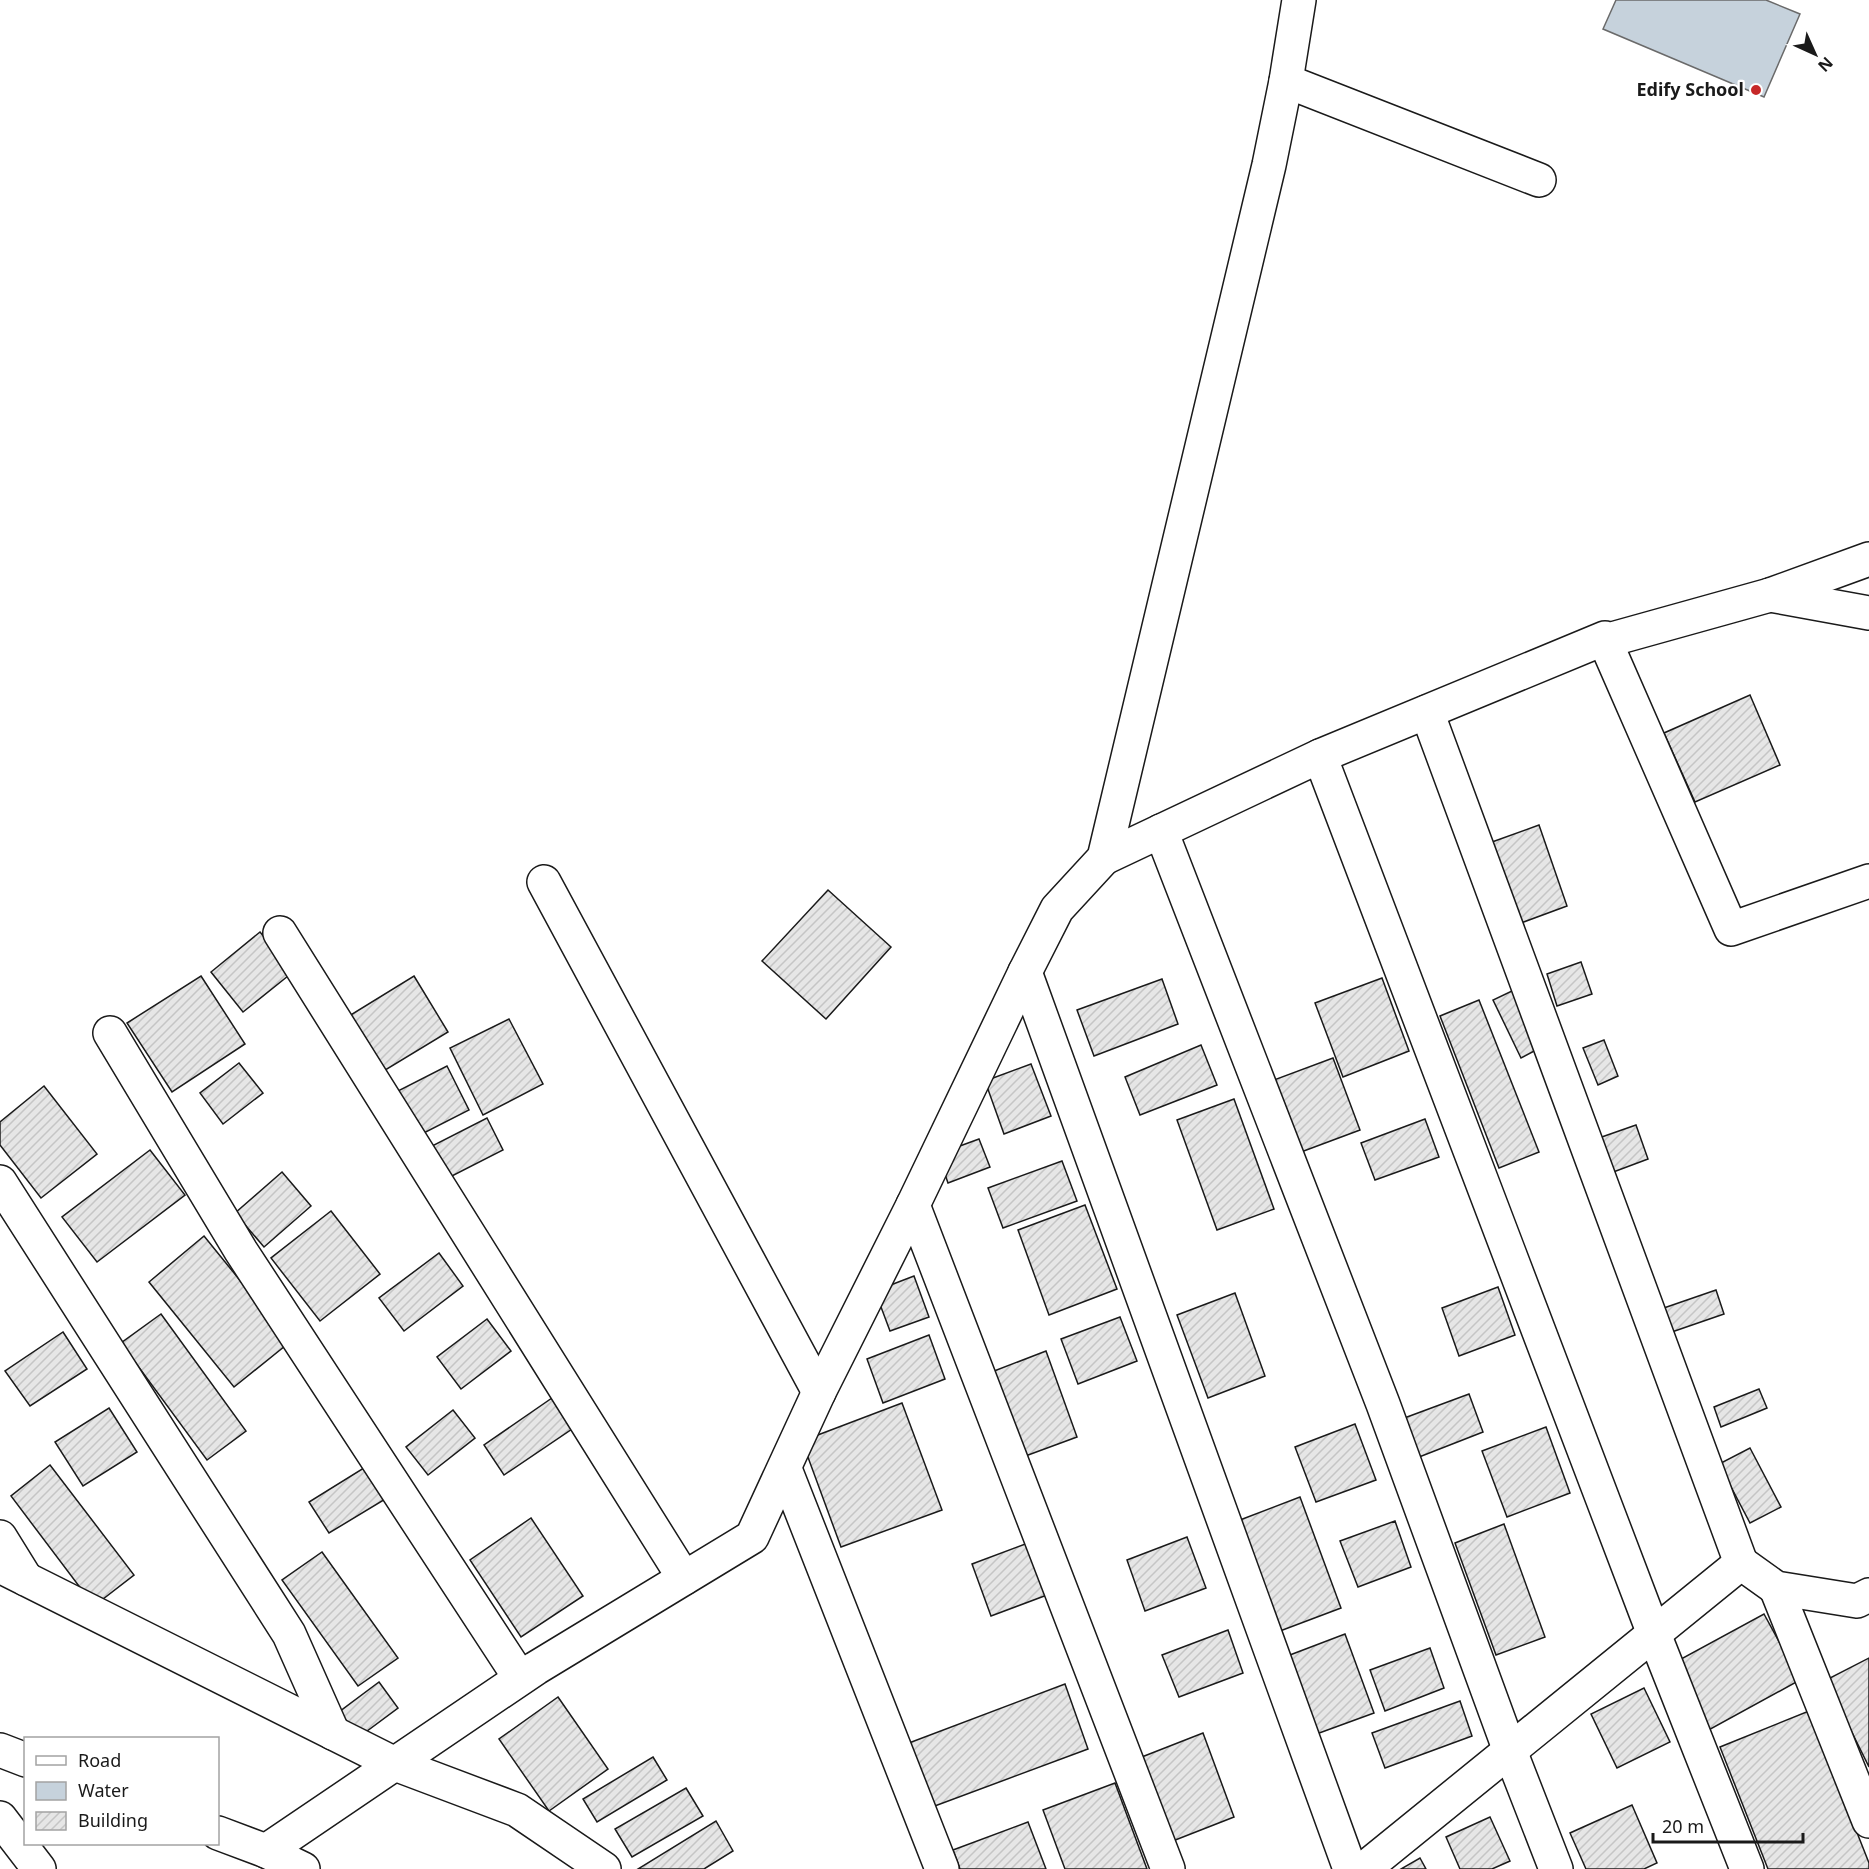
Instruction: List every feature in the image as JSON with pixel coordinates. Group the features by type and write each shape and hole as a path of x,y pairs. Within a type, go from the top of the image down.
{"street":[{"path":"1104,858 1264,187 1286,81 1299,0"},
{"path":"1286,81 1539,180"},
{"path":"1605,641 1770,595 1869,559"},
{"path":"1770,595 1869,613"},
{"path":"266,1851 520,1678 752,1537 819,1392 1057,909 1104,858 1320,756 1605,638 1731,929 1869,881"},
{"path":"1427,712 1741,1563 1776,1588 1857,1601 1869,1595"},
{"path":"1320,756 1654,1634 1747,1869"},
{"path":"1161,831 1383,1404 1510,1751 1556,1869"},
{"path":"544,882 819,1392"},
{"path":"280,933 684,1578"},
{"path":"1025,972 1350,1869"},
{"path":"110,1033 241,1251 520,1678"},
{"path":"0,1182 289,1634 333,1733"},
{"path":"913,1205 1168,1869"},
{"path":"785,1469 942,1869"},
{"path":"0,1537 13,1572 395,1764 518,1810 604,1869"},
{"path":"1364,1869 1741,1563"},
{"path":"1776,1588 1869,1821"},
{"path":"0,1750 24,1759"},
{"path":"0,1818 39,1869"},
{"path":"219,1833 266,1851 303,1869"}],"water":[{"path":"1616,0 1766,0 1800,14 1764,97 1603,29"}],"building":[{"path":"1750,695 1780,765 1695,802 1664,733"},
{"path":"1539,825 1567,906 1521,923 1492,842"},
{"path":"828,890 891,947 826,1019 762,961"},
{"path":"260,932 293,972 243,1012 211,972"},
{"path":"1581,962 1592,994 1557,1006 1547,974"},
{"path":"201,976 245,1044 172,1092 127,1023"},
{"path":"414,976 448,1032 382,1072 349,1016"},
{"path":"1382,978 1409,1051 1343,1077 1315,1003"},
{"path":"1162,979 1178,1024 1094,1056 1077,1010"},
{"path":"1514,990 1542,1047 1521,1058 1493,1000"},
{"path":"1479,1000 1539,1152 1499,1168 1440,1016"},
{"path":"509,1019 543,1084 483,1115 450,1048"},
{"path":"1604,1040 1618,1076 1598,1085 1583,1048"},
{"path":"1201,1045 1217,1085 1140,1115 1125,1077"},
{"path":"1333,1058 1360,1130 1293,1155 1266,1083"},
{"path":"239,1063 263,1093 223,1124 200,1093"},
{"path":"1031,1064 1051,1116 1004,1134 985,1081"},
{"path":"447,1066 469,1110 414,1138 392,1094"},
{"path":"44,1086 97,1154 41,1198 0,1145 0,1122"},
{"path":"1234,1099 1274,1209 1217,1230 1177,1120"},
{"path":"487,1118 503,1150 448,1178 432,1146"},
{"path":"1425,1119 1439,1157 1375,1180 1361,1143"},
{"path":"1636,1125 1648,1159 1608,1174 1596,1139"},
{"path":"979,1139 990,1167 948,1183 938,1154"},
{"path":"150,1150 185,1195 97,1262 62,1217"},
{"path":"1062,1161 1077,1201 1003,1228 988,1188"},
{"path":"282,1172 311,1206 264,1247 235,1213"},
{"path":"1085,1205 1117,1289 1049,1315 1018,1230"},
{"path":"331,1211 380,1274 320,1321 271,1258"},
{"path":"204,1236 290,1342 234,1387 149,1282"},
{"path":"439,1253 463,1286 404,1331 379,1298"},
{"path":"914,1276 929,1317 890,1331 875,1291"},
{"path":"1498,1287 1515,1335 1459,1356 1442,1308"},
{"path":"1716,1290 1724,1314 1666,1334 1658,1310"},
{"path":"1235,1293 1265,1376 1208,1398 1177,1315"},
{"path":"161,1314 246,1431 207,1460 121,1343"},
{"path":"1120,1317 1137,1361 1078,1384 1061,1339"},
{"path":"487,1319 511,1351 461,1389 437,1357"},
{"path":"63,1332 87,1369 30,1406 5,1371"},
{"path":"929,1335 945,1379 883,1403 867,1359"},
{"path":"1046,1351 1077,1437 1020,1458 989,1373"},
{"path":"1759,1389 1767,1408 1721,1427 1714,1407"},
{"path":"1469,1394 1483,1432 1414,1459 1399,1420"},
{"path":"552,1398 572,1429 504,1475 484,1445"},
{"path":"902,1403 942,1510 841,1547 802,1441"},
{"path":"109,1408 137,1452 83,1486 55,1442"},
{"path":"453,1410 475,1438 428,1475 406,1447"},
{"path":"1355,1424 1376,1480 1316,1502 1295,1447"},
{"path":"1546,1427 1570,1493 1507,1517 1482,1451"},
{"path":"1750,1448 1781,1507 1750,1523 1719,1464"},
{"path":"50,1465 134,1575 94,1606 11,1496"},
{"path":"367,1466 387,1498 329,1533 309,1502"},
{"path":"1300,1497 1341,1608 1280,1631 1240,1520"},
{"path":"531,1518 583,1596 521,1637 470,1560"},
{"path":"1395,1521 1411,1567 1358,1587 1340,1541"},
{"path":"1504,1524 1545,1637 1496,1655 1455,1543"},
{"path":"1187,1537 1206,1588 1145,1611 1127,1560"},
{"path":"1028,1543 1047,1595 991,1616 972,1564"},
{"path":"322,1552 398,1658 358,1686 282,1580"},
{"path":"1764,1614 1800,1680 1705,1732 1670,1665"},
{"path":"1228,1630 1243,1673 1179,1697 1162,1655"},
{"path":"1345,1634 1374,1713 1311,1736 1282,1658"},
{"path":"1430,1648 1444,1688 1385,1711 1370,1670"},
{"path":"1869,1658 1869,1767 1826,1680"},
{"path":"379,1682 398,1708 359,1737 339,1712"},
{"path":"1065,1684 1088,1749 924,1810 901,1746"},
{"path":"1644,1688 1670,1742 1617,1768 1591,1714"},
{"path":"558,1697 608,1769 549,1811 499,1739"},
{"path":"1460,1701 1472,1736 1385,1768 1372,1733"},
{"path":"1809,1711 1869,1863 1869,1869 1768,1869 1720,1747"},
{"path":"1203,1733 1234,1817 1160,1846 1129,1762"},
{"path":"653,1757 667,1780 597,1822 583,1799"},
{"path":"1115,1783 1147,1869 1065,1869 1043,1810"},
{"path":"686,1788 703,1816 632,1857 615,1829"},
{"path":"1632,1805 1657,1863 1644,1869 1586,1869 1570,1833"},
{"path":"1490,1817 1510,1861 1492,1869 1460,1869 1446,1837"},
{"path":"716,1821 733,1851 704,1869 638,1869"},
{"path":"1028,1822 1046,1869 960,1869 953,1850"},
{"path":"1420,1858 1426,1869 1401,1869"}],"place":[{"name":"Edify School","path":"1756,90"}]}
